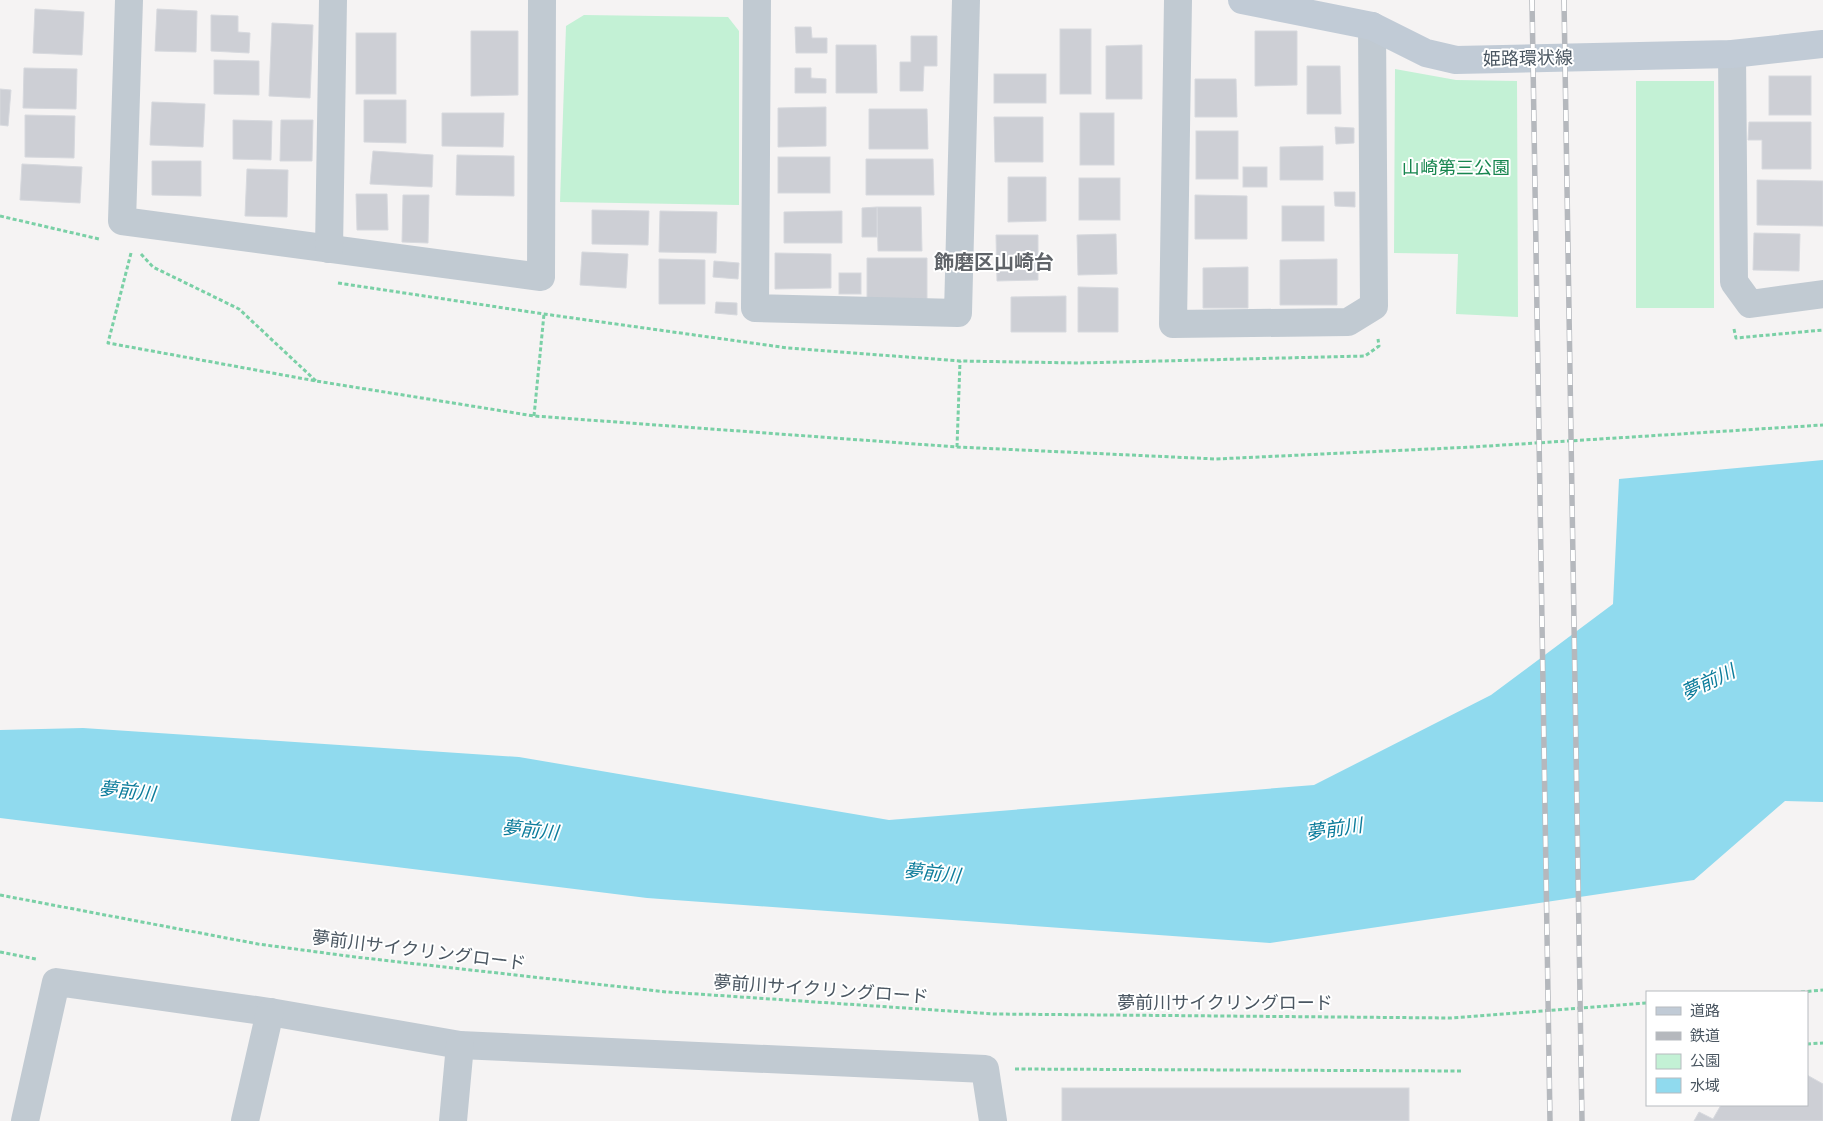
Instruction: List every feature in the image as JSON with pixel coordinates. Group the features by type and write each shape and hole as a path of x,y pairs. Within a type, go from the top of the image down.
{"main road":[{"name":"姫路環状線","path":"1242,0 1272,3 1372,26 1426,53 1456,60 1732,54 1823,44"}],"street":[{"path":"129,0 122,221 541,277 542,0"},
{"path":"329,249 333,0"},
{"path":"757,0 755,308 958,313 966,0"},
{"path":"1178,0 1173,324 1348,322 1374,306 1372,26"},
{"path":"1732,54 1734,282 1750,304 1823,294"},
{"path":"25,1121 56,982 270,1012 460,1045 985,1069 993,1121"},
{"path":"245,1121 270,1012"},
{"path":"452,1121 460,1045"}],"path":[{"path":"0,216 104,240"},
{"path":"133,246 108,343 316,381 534,416 957,447 1216,459 1472,447 1823,425"},
{"path":"140,253 153,267 239,310 316,381"},
{"path":"335,282 544,314 788,348 960,361 1079,363 1365,356 1379,346 1374,306"},
{"path":"534,416 544,314"},
{"path":"957,447 960,361"},
{"name":"夢前川サイクリングロード","path":"0,895 258,944 355,957 667,992 984,1014 1451,1018 1646,1003"},
{"path":"1808,991 1823,990"},
{"path":"1808,1044 1823,1043"},
{"path":"985,1069 1462,1071"}],"green space":[{"path":"584,15 728,17 739,31 739,205 560,202 566,26"},
{"name":"山崎第三公園","path":"1395,69 1456,80 1517,81 1518,317 1456,314 1458,254 1394,253"},
{"path":"1636,81 1714,81 1714,308 1636,308"}],"water":[{"name":"夢前川","path":"1823,460 1823,802 1785,801 1694,880 1270,943 647,898 0,818 0,730 83,728 519,757 889,820 1314,785 1491,695 1613,604 1619,479"}],"building":[{"path":"35,9 84,12 82,55 33,53"},
{"path":"157,9 197,11 196,52 155,51"},
{"path":"211,15 238,16 238,32 250,33 249,53 211,51"},
{"path":"272,23 313,25 310,98 269,96"},
{"path":"795,27 811,27 812,38 827,38 827,53 796,53"},
{"path":"1060,29 1091,29 1091,94 1060,94"},
{"path":"471,31 518,31 518,95 471,96"},
{"path":"1255,31 1297,31 1297,85 1255,86"},
{"path":"356,33 396,33 396,94 356,94"},
{"path":"911,36 937,36 937,66 924,66 923,91 900,91 900,62 911,62"},
{"path":"836,45 876,45 877,93 836,93"},
{"path":"1142,45 1142,99 1106,99 1106,46"},
{"path":"214,60 259,61 259,95 214,94"},
{"path":"1307,66 1340,66 1341,114 1307,114"},
{"path":"24,68 77,69 76,109 23,108"},
{"path":"795,68 811,68 811,78 826,79 826,93 795,93"},
{"path":"994,74 1046,74 1046,103 994,103"},
{"path":"1769,76 1811,76 1811,115 1769,115"},
{"path":"1195,79 1236,79 1237,117 1195,117"},
{"path":"0,89 11,90 8,126 0,125"},
{"path":"364,100 406,100 406,143 364,142"},
{"path":"152,102 205,104 203,147 150,145"},
{"path":"826,107 826,146 778,147 778,108"},
{"path":"869,109 927,109 928,149 869,149"},
{"path":"442,113 504,113 503,147 442,146"},
{"path":"1080,113 1114,113 1114,165 1080,165"},
{"path":"25,115 75,116 74,158 25,157"},
{"path":"994,117 1043,117 1043,162 995,162"},
{"path":"233,120 272,121 271,160 233,159"},
{"path":"281,120 313,120 312,161 280,161"},
{"path":"1749,122 1811,122 1811,169 1762,169 1762,140 1748,140"},
{"path":"1335,127 1354,128 1354,143 1336,144"},
{"path":"1196,131 1238,131 1238,179 1196,179"},
{"path":"1323,146 1323,180 1280,180 1280,147"},
{"path":"373,151 433,155 432,187 370,184"},
{"path":"457,155 514,156 514,196 456,195"},
{"path":"778,157 830,157 830,193 778,193"},
{"path":"866,159 933,159 934,195 866,195"},
{"path":"152,161 201,161 201,196 152,195"},
{"path":"22,164 82,167 80,203 20,200"},
{"path":"1243,167 1267,167 1267,187 1243,187"},
{"path":"247,169 288,170 287,217 245,216"},
{"path":"1008,177 1046,177 1046,221 1008,222"},
{"path":"1079,178 1120,178 1120,220 1079,220"},
{"path":"1757,180 1823,181 1823,226 1757,225"},
{"path":"1334,192 1355,192 1355,207 1335,206"},
{"path":"356,194 387,194 388,230 357,230"},
{"path":"403,195 429,195 428,243 402,242"},
{"path":"1195,195 1247,196 1247,239 1195,239"},
{"path":"1282,206 1324,206 1324,241 1282,241"},
{"path":"877,207 921,207 922,251 878,251"},
{"path":"877,207 877,237 862,237 862,208"},
{"path":"592,210 649,211 648,245 592,244"},
{"path":"660,211 717,212 716,253 659,252"},
{"path":"842,211 842,243 784,243 784,212"},
{"path":"1754,233 1800,234 1799,271 1753,270"},
{"path":"1116,234 1117,274 1078,275 1077,235"},
{"path":"996,235 1038,235 1038,280 997,281"},
{"path":"582,252 628,254 626,288 580,285"},
{"path":"775,253 831,254 831,288 775,289"},
{"path":"867,258 927,258 927,300 867,301"},
{"path":"659,259 705,260 705,304 659,304"},
{"path":"1337,259 1337,305 1280,305 1280,260"},
{"path":"714,261 739,263 738,279 713,277"},
{"path":"1248,267 1248,308 1203,308 1203,268"},
{"path":"839,273 861,273 861,294 839,294"},
{"path":"1078,287 1118,288 1118,332 1078,332"},
{"path":"1066,296 1066,332 1011,332 1011,297"},
{"path":"716,302 737,303 737,315 715,313"},
{"path":"1808,1076 1823,1084 1823,1121 1694,1121 1699,1112 1713,1119 1720,1106 1808,1106"},
{"path":"1062,1088 1409,1088 1409,1121 1062,1121"}],"railway":[{"path":"1532,0 1550,1121"},
{"path":"1564,0 1582,1121"}],"district":[{"name":"飾磨区山崎台","path":"994,262"}]}
